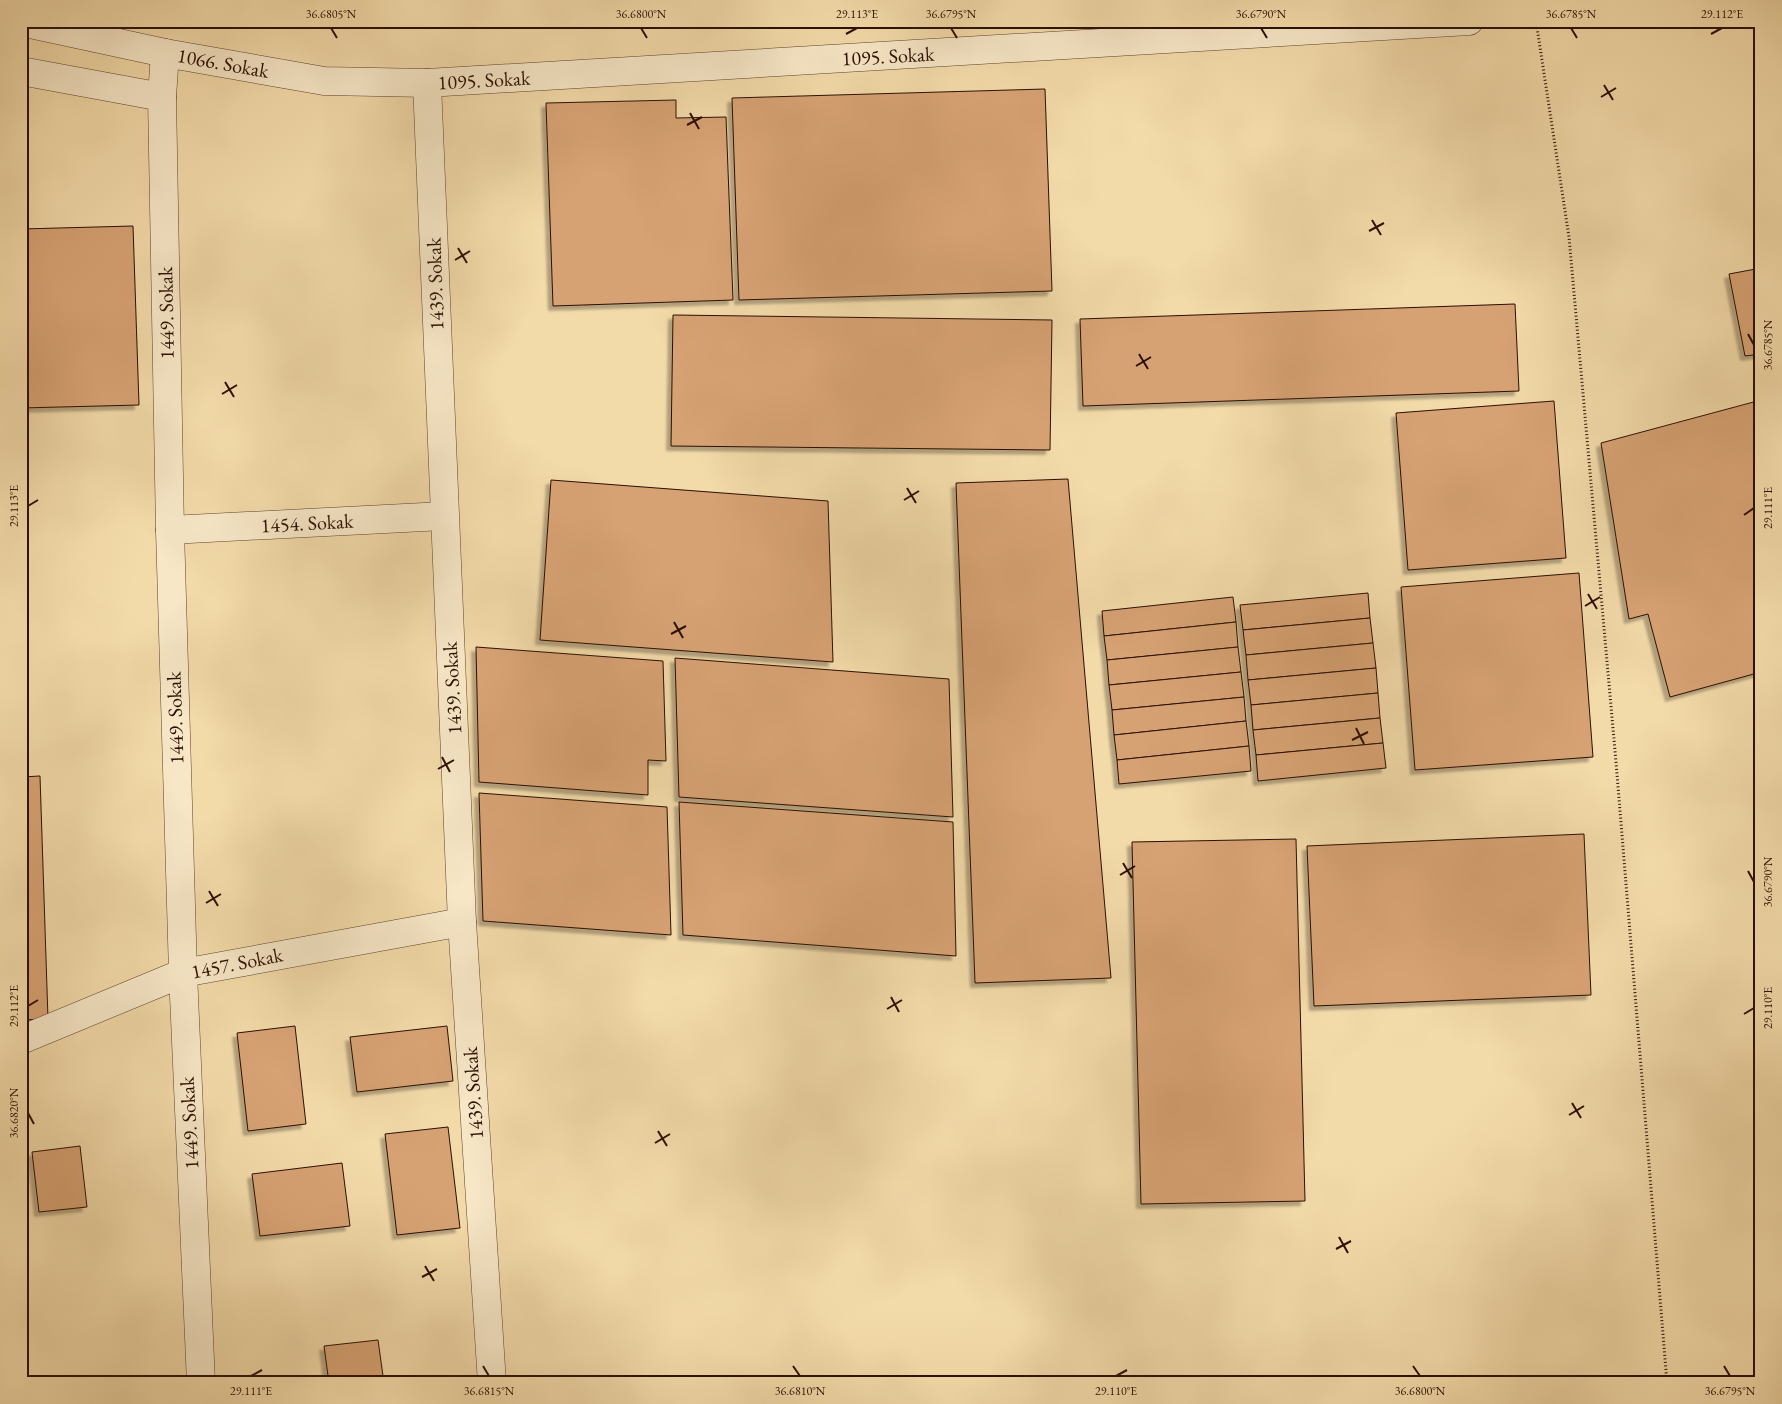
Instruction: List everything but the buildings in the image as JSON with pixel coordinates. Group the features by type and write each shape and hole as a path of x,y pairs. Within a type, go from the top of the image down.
{"street":[{"name":"1095. Sokak","path":"427,83 1469,21"},
{"name":"1066. Sokak","path":"21,22 165,53 324,81 427,83"},
{"name":"1449. Sokak","path":"165,53 162,97 170,530 183,973 201,1383"},
{"path":"21,71 162,97"},
{"name":"1439. Sokak","path":"427,83 462,922 492,1383"},
{"name":"1454. Sokak","path":"170,530 444,516"},
{"name":"1457. Sokak","path":"21,1040 183,973 462,922"}],"path":[{"path":"1536,21 1569,237 1617,771 1667,1383"}]}
